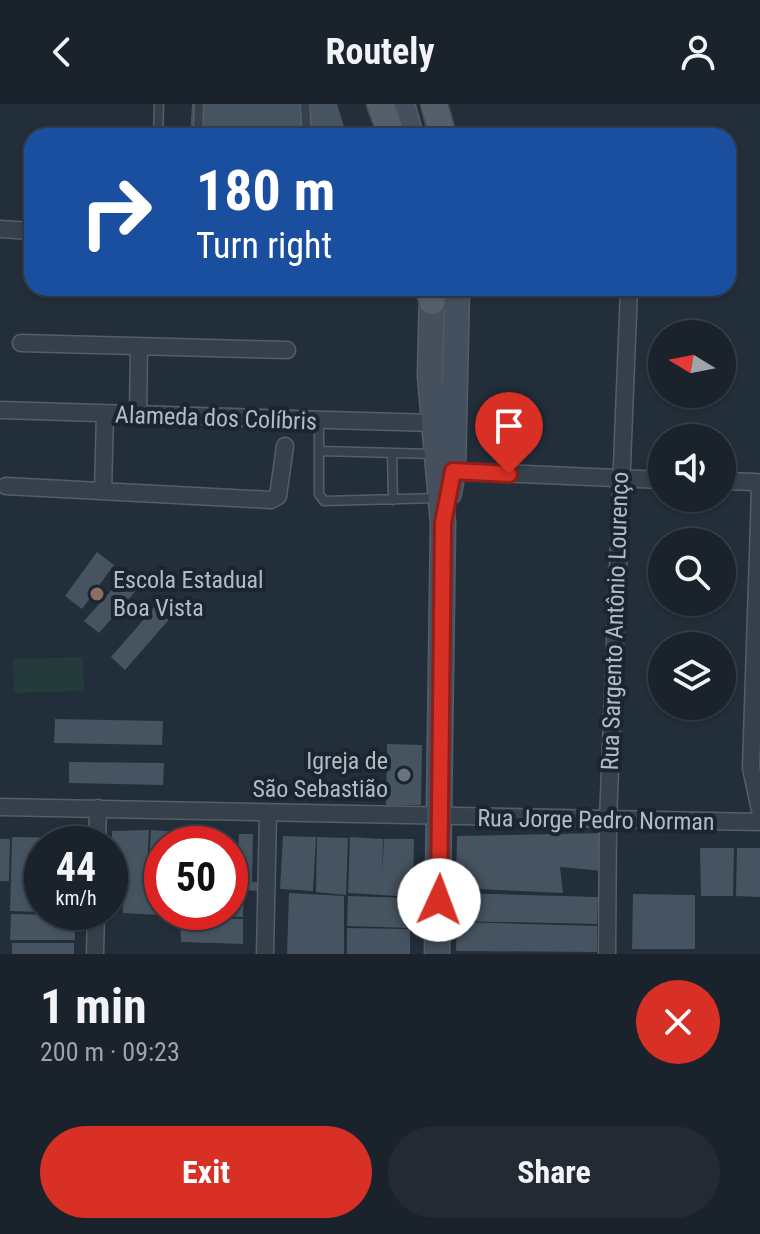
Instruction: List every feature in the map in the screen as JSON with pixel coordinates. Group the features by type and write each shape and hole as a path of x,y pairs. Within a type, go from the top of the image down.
{"main road":[{"path":"380,104 389,128"},
{"path":"402,104 409,128"},
{"path":"420,104 428,128"},
{"path":"434,104 441,128"},
{"path":"431,296 432,423 444,463 437,954"},
{"path":"443,523 440,498 456,296"}],"street":[{"path":"0,229 24,230"},
{"name":"Rua Sargento Antônio Lourenço","path":"607,954 608,821 629,296"},
{"path":"21,343 287,350"},
{"path":"138,414 139,346"},
{"name":"Alameda dos Colíbris","path":"0,410 432,423"},
{"path":"103,491 105,414"},
{"path":"6,486 271,500 278,496 282,487 285,446"},
{"path":"444,463 648,479"},
{"path":"736,481 756,482 760,491 751,768 760,810"},
{"name":"Rua Jorge Pedro Norman","path":"0,807 760,822"},
{"path":"98,808 98,826"},
{"path":"265,954 268,813"},
{"path":"95,954 96,930"}],"lane":[{"path":"158,128 159,104"},
{"path":"198,128 199,104"},
{"path":"305,104 306,128"},
{"path":"319,422 319,494 324,501 440,498"},
{"path":"319,451 392,453 444,463"},
{"path":"392,453 393,500"}],"green space":[{"path":"83,657 84,691 14,693 13,659"}],"building":[{"path":"192,104 337,104 344,128 190,128"},
{"path":"97,552 114,565 82,609 65,596"},
{"path":"126,574 140,586 99,633 84,621"},
{"path":"165,595 179,608 125,670 111,657"},
{"path":"55,719 163,721 162,745 54,743"},
{"name":"Igreja de São Sebastião","path":"387,744 422,745 421,805 386,805"},
{"path":"69,762 164,763 163,785 69,783"},
{"path":"144,830 144,914 128,913 128,831"},
{"path":"604,833 602,871 560,867 563,893 456,888 457,836"},
{"path":"248,834 253,834 252,882 258,882 258,891 248,890"},
{"path":"283,836 316,837 313,891 280,889"},
{"path":"12,837 24,837 24,911 10,911"},
{"path":"317,837 348,838 346,895 316,892"},
{"path":"350,837 383,839 382,874 384,839 414,839 413,897 348,893"},
{"path":"0,839 10,839 9,881 0,881"},
{"path":"700,848 734,848 733,896 701,896"},
{"path":"737,848 760,848 760,897 736,896"},
{"path":"289,893 344,896 344,954 287,954"},
{"path":"459,893 598,897 597,924 456,921"},
{"path":"633,894 695,895 695,949 632,949"},
{"path":"348,896 411,898 411,928 347,926"},
{"path":"11,914 24,914 24,930 75,930 75,940 10,940"},
{"path":"457,922 597,926 597,952 456,951"},
{"path":"347,928 410,929 410,954 347,954"},
{"path":"181,930 243,930 243,944 181,942"},
{"path":"12,943 74,943 74,954 12,954"}],"place":[{"name":"Escola Estadual Boa Vista","path":"97,594"},
{"name":"Igreja de São Sebastião","path":"404,775"}],"route":[{"path":"439,900 443,523 453,471 509,474"}]}
